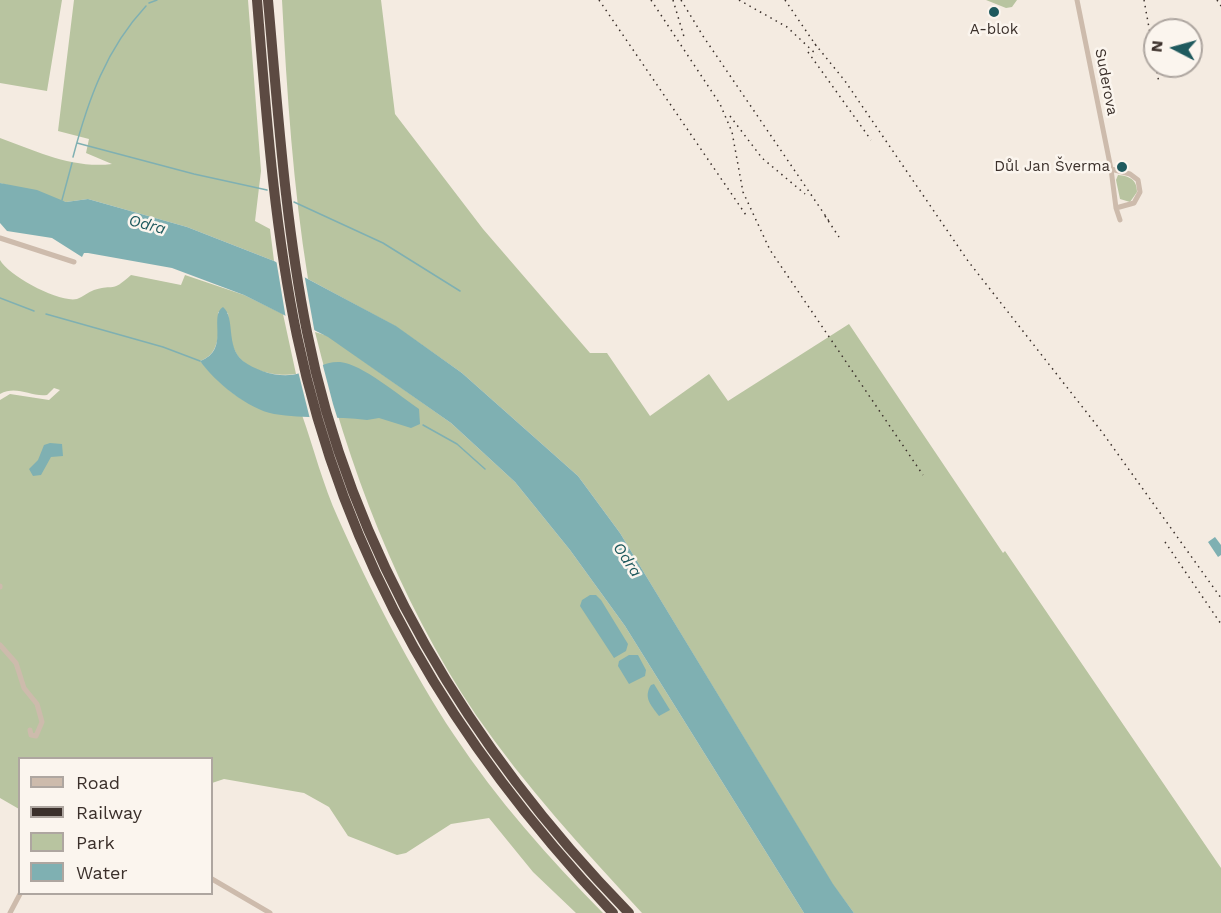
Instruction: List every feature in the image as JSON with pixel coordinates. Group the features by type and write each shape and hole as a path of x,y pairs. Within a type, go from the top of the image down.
{"highway":[{"path":"257,0 278,218 288,289 307,381 333,449 374,571 412,647 445,703 511,796 614,913"},
{"path":"268,0 283,168 298,280 333,449 384,566 427,651 454,695 521,791 629,913"}],"street":[{"name":"Suderova","path":"1077,0 1120,220"},
{"path":"1111,169 1133,175 1140,187 1138,198 1134,203 1116,208"},
{"path":"0,238 74,262"},
{"path":"0,645 16,663 24,688 37,704 41,728 36,736 30,735 30,730"},
{"path":"213,880 270,913"},
{"path":"10,913 19,895"}],"green space":[{"path":"0,0 62,0 47,91 0,83"},
{"path":"74,0 248,0 261,171 255,221 270,229 274,261 187,227 88,199 66,202 0,183 0,138 69,161 97,165 112,164 86,153 89,139 58,131"},
{"path":"282,0 381,0 395,114 483,229 590,353 607,353 650,416 709,374 728,401 849,324 1003,553 1005,551 1221,868 1221,913 854,913 833,885 620,533 578,476 462,373 395,326 308,279 291,140"},
{"path":"986,0 1017,0 1012,7 1006,8"},
{"path":"1118,175 1129,177 1136,184 1137,192 1130,202 1120,199 1116,180"},
{"path":"0,260 13,273 35,287 69,299 77,299 101,288 116,286 131,275 181,285 185,275 244,295 283,314 296,374 261,371 239,358 233,346 228,313 218,312 218,334 215,347 207,358 200,361 233,393 245,401 270,411 302,415 328,493 350,545 422,684 454,735 506,805 543,850 603,913 576,913 533,872 489,818 451,824 406,853 397,855 348,836 329,807 304,793 224,779 213,783 213,757 18,757 18,808 0,798 0,400 10,394 49,400 60,390 54,388 47,395 18,391 0,394"},
{"path":"315,332 328,336 451,423 515,482 570,550 625,626 804,913 642,913 534,792 476,715 448,671 399,578 343,432"}],"water":[{"name":"Odra","path":"0,183 37,190 66,202 88,199 187,227 274,261 396,326 462,373 578,476 620,533 833,884 854,913 804,913 625,626 570,550 515,482 451,423 328,337 244,295 172,268 88,253 84,253 82,257 52,238 7,231 0,223"},
{"path":"223,307 229,318 234,348 243,361 249,365 270,373 293,375 330,363 349,364 370,374 419,409 420,424 411,428 379,418 367,420 285,416 264,411 243,401 223,386 200,361 215,349 217,318"},
{"path":"62,444 63,456 51,457 41,475 33,476 29,469 38,460 44,445"},
{"path":"1215,537 1221,545 1221,555 1218,557 1208,542"},
{"path":"590,595 596,595 601,600 628,644 626,651 614,658 580,606 582,600"},
{"path":"629,655 638,655 646,670 645,676 629,684 618,666 619,661"},
{"path":"654,684 670,710 659,716 648,698 651,685"}],"pier":[{"path":"276,259 304,273 315,334 286,319"},
{"path":"322,362 338,420 310,419 298,371"}],"waterway":[{"path":"149,3 157,0"},
{"path":"73,157 85,115 100,76 120,40 146,6"},
{"path":"77,143 194,174 267,190"},
{"path":"62,200 72,163"},
{"path":"294,202 383,243 460,291"},
{"path":"0,298 34,311"},
{"path":"46,314 163,347 200,361"},
{"path":"423,425 457,444 485,469"}],"railway":[{"path":"599,0 748,218"},
{"path":"651,0 720,104 732,132 743,192 770,250 923,475"},
{"path":"673,0 685,40"},
{"path":"681,0 829,221"},
{"path":"739,0 787,27 817,55"},
{"path":"785,0 817,47"},
{"path":"1144,0 1147,18"},
{"path":"1217,0 1221,6"},
{"path":"815,44 845,81 968,261 1102,432 1221,598"},
{"path":"808,52 871,140"},
{"path":"1158,78 1159,83"},
{"path":"730,116 762,158 805,194"},
{"path":"825,216 839,237"},
{"path":"1165,542 1221,624"}],"place":[{"name":"A-blok","path":"994,12"},
{"name":"Důl Jan Šverma","path":"1122,167"}]}
